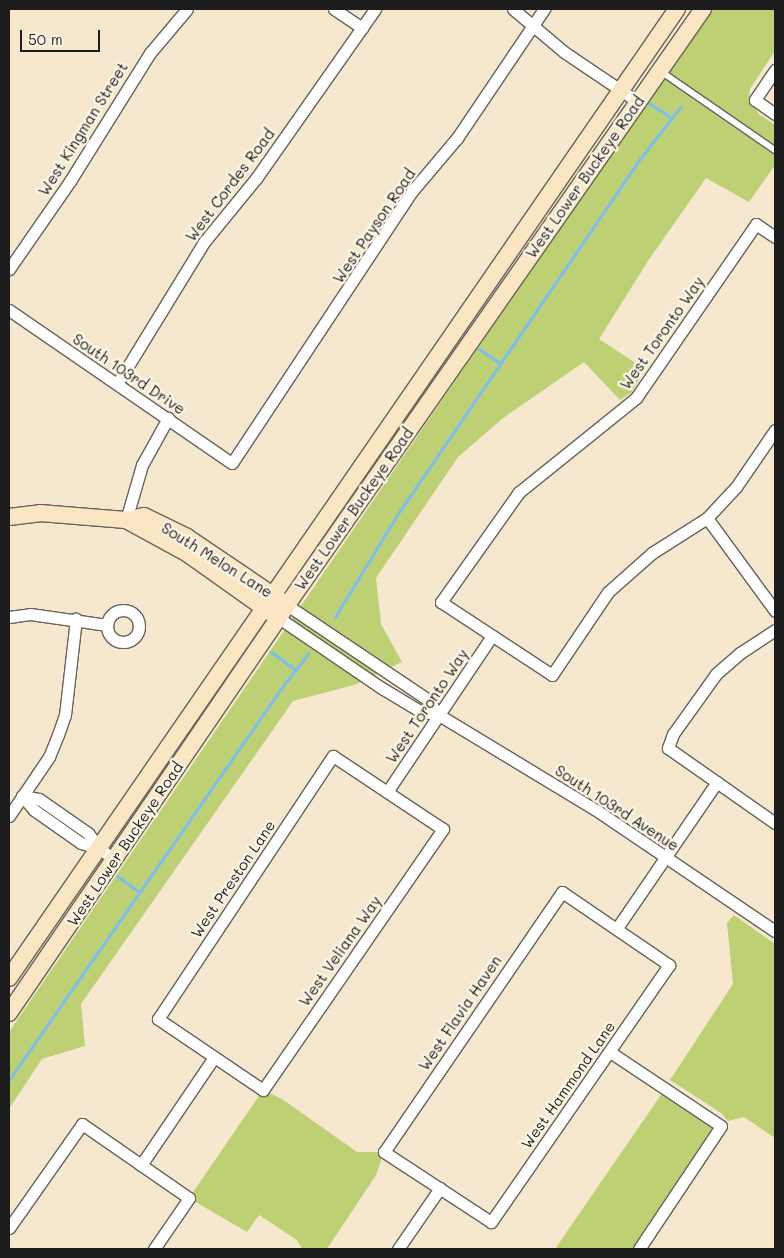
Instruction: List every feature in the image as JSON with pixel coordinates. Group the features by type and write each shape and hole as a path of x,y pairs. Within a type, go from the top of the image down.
{"main road":[{"name":"West Lower Buckeye Road","path":"9,1013 115,860 276,606 677,9"},
{"name":"West Lower Buckeye Road","path":"9,978 99,848 276,606 638,102 702,9"},
{"name":"South Melon Lane","path":"9,517 66,513 126,520 144,516 172,528 276,606"}],"street":[{"name":"West Kingman Street","path":"9,269 70,181 145,60 187,9"},
{"path":"334,9 362,28"},
{"name":"West Cordes Road","path":"117,384 204,242 257,177 375,9"},
{"path":"513,9 564,52 638,102"},
{"name":"West Payson Road","path":"232,463 413,190 457,138 544,9"},
{"path":"775,70 755,100 775,114"},
{"name":"West Toronto Way","path":"387,792 492,636 441,602 519,492 636,398 756,224 775,237"},
{"name":"South 103rd Drive","path":"9,310 232,463"},
{"path":"126,520 142,466 168,418"},
{"path":"492,636 552,675 608,592 627,572 707,518 736,487 775,430"},
{"path":"707,518 775,611"},
{"name":"South 103rd Avenue","path":"276,606 427,699 439,714 592,807 775,931"},
{"path":"9,617 30,614 76,619 107,625"},
{"path":"9,816 49,757 65,715 76,619"},
{"path":"775,630 740,653 716,674 673,734 668,748 775,822"},
{"name":"West Preston Lane","path":"214,1057 158,1019 334,756 387,792"},
{"path":"617,928 717,782"},
{"name":"West Veliana Way","path":"214,1057 262,1090 443,829 387,792"},
{"path":"22,796 34,810 78,841 99,848 115,860"},
{"name":"West Flavia Haven","path":"440,1188 384,1152 562,892 617,928"},
{"name":"West Hammond Lane","path":"440,1188 491,1222 610,1052 669,965 617,928"},
{"path":"610,1052 721,1126 639,1249"},
{"path":"141,1165 214,1057"},
{"path":"9,1228 82,1124 189,1198 154,1249"},
{"path":"398,1249 440,1188"}],"lane":[{"path":"660,70 775,150"}],"green space":[{"path":"710,9 775,9 775,51 750,89 749,98 759,114 775,125 775,165 749,202 706,178 648,261 599,339 645,369 631,393 620,400 584,362 503,418 458,457 376,578 381,624 402,662 354,685 293,701 81,1004 85,1046 42,1059 9,1109 9,1032"},
{"path":"734,915 775,944 775,1138 744,1117 728,1121 721,1113 670,1080 733,984 727,923"},
{"path":"665,1089 721,1126 639,1249 555,1249"},
{"path":"263,1090 282,1099 357,1152 384,1152 376,1175 327,1249 302,1249 297,1240 259,1215 247,1232 189,1198"}],"waterway":[{"path":"649,103 671,118"},
{"path":"335,617 397,515 636,164 681,106"},
{"path":"479,349 500,363"},
{"path":"271,652 296,670"},
{"path":"9,1080 286,682 308,654"},
{"path":"117,876 139,892"}]}
